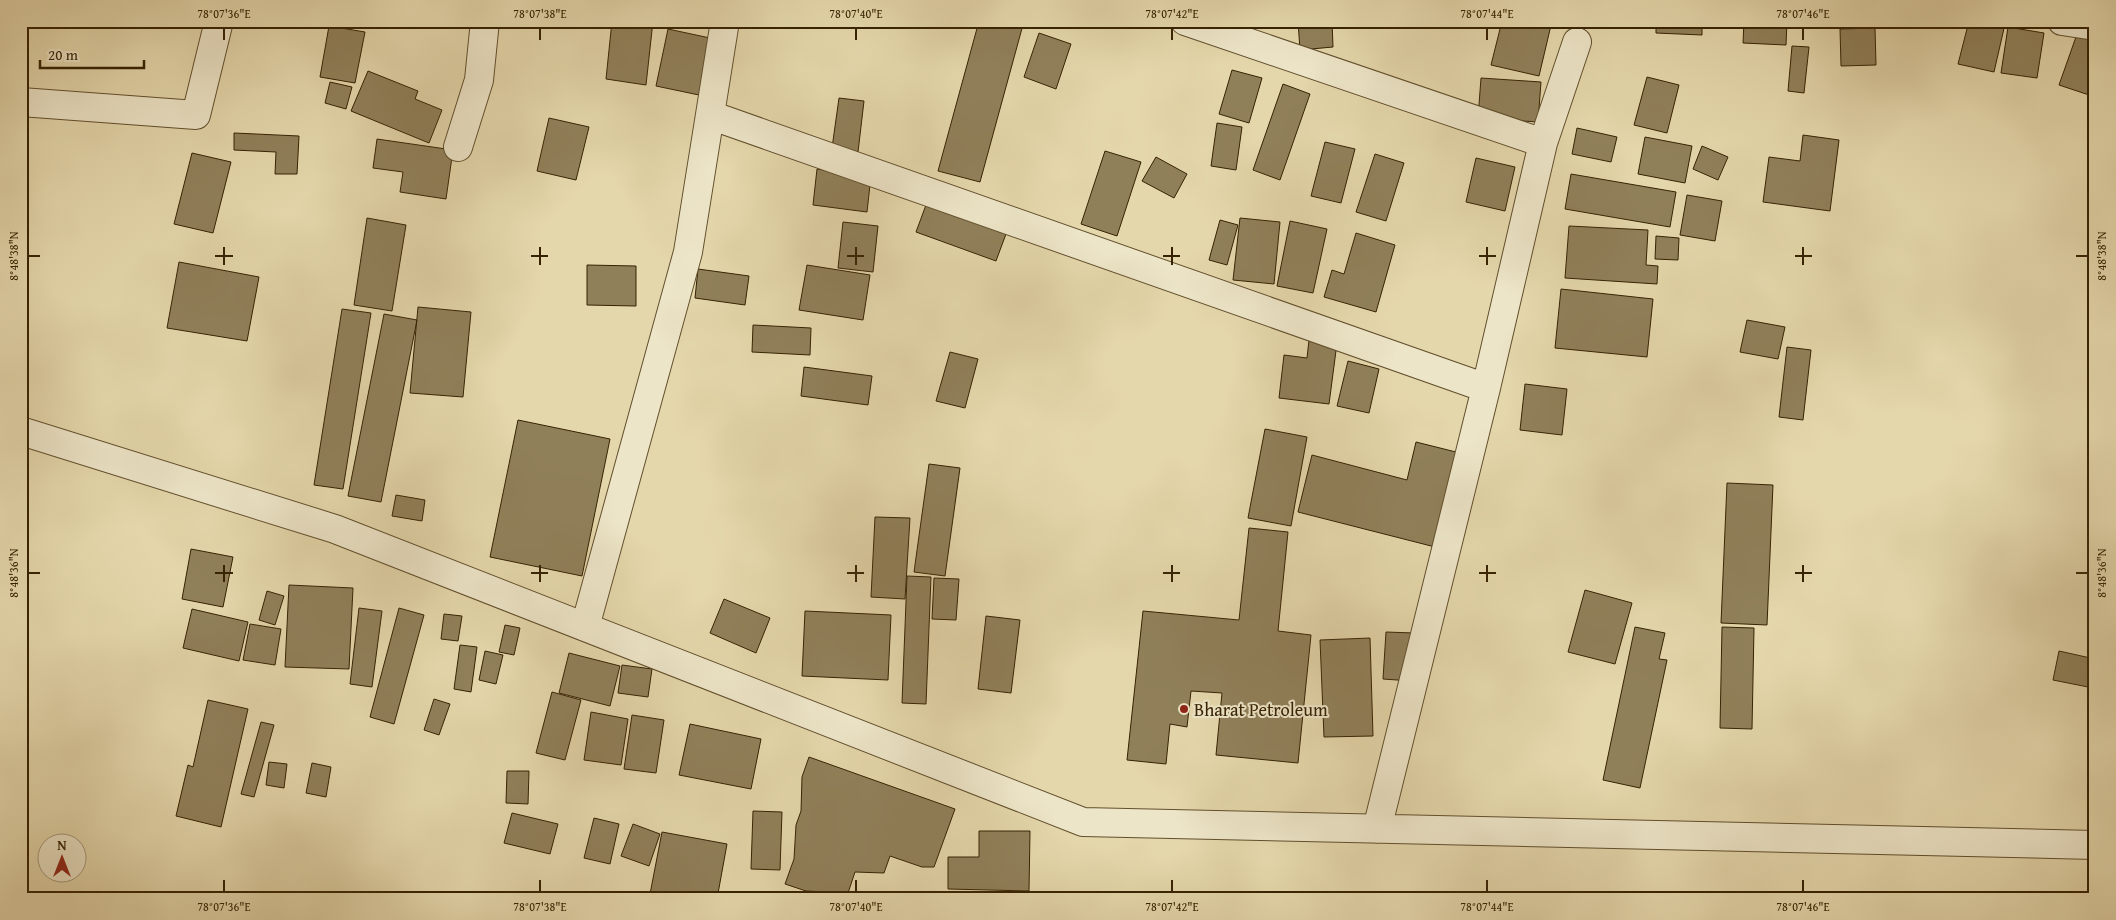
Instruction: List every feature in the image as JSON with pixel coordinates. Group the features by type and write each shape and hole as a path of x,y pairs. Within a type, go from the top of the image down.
{"street":[{"path":"21,102 196,116 219,21"},
{"path":"458,147 479,80 486,21"},
{"path":"584,627 688,252 725,21"},
{"path":"1185,21 1543,144"},
{"path":"2062,21 2095,26"},
{"path":"1377,829 1486,388 1543,144 1577,42"},
{"path":"710,115 1486,388"},
{"path":"21,431 335,529 1083,822 2095,845"}],"building":[{"path":"612,21 653,21 646,85 606,79"},
{"path":"979,21 1024,21 980,182 938,171"},
{"path":"1298,21 1332,21 1333,47 1300,50"},
{"path":"1502,21 1552,21 1539,76 1491,65"},
{"path":"1656,21 1702,21 1702,35 1656,33"},
{"path":"1744,21 1787,21 1786,45 1743,43"},
{"path":"1969,21 1993,21 2005,24 1994,72 1958,64"},
{"path":"329,26 365,32 355,83 320,77"},
{"path":"2008,27 2044,33 2037,78 2001,73"},
{"path":"1875,28 1876,65 1841,66 1840,29"},
{"path":"668,29 710,38 699,95 656,86"},
{"path":"1039,33 1071,44 1056,89 1024,77"},
{"path":"2077,34 2095,40 2095,97 2059,85"},
{"path":"1792,46 1809,47 1804,93 1788,91"},
{"path":"1232,70 1262,78 1249,123 1219,114"},
{"path":"368,71 418,91 415,99 442,110 429,143 351,111"},
{"path":"1647,77 1679,85 1667,133 1634,125"},
{"path":"1481,78 1541,82 1538,122 1478,118"},
{"path":"330,82 352,87 346,109 325,103"},
{"path":"1283,84 1310,94 1280,180 1253,170"},
{"path":"839,98 864,101 858,152 832,148"},
{"path":"549,118 589,127 576,180 537,171"},
{"path":"1217,123 1242,127 1236,170 1211,166"},
{"path":"1577,128 1617,137 1611,162 1572,154"},
{"path":"234,133 299,136 297,174 275,174 276,152 234,150"},
{"path":"1803,135 1839,140 1830,211 1763,202 1769,157 1800,161"},
{"path":"1645,137 1692,146 1685,183 1638,174"},
{"path":"377,139 453,150 446,199 400,192 403,172 373,168"},
{"path":"1325,142 1355,149 1341,203 1311,196"},
{"path":"1702,146 1728,157 1718,180 1693,169"},
{"path":"1105,151 1141,162 1117,236 1081,224"},
{"path":"192,153 231,162 213,233 174,224"},
{"path":"1375,154 1404,163 1386,221 1356,212"},
{"path":"1156,157 1187,174 1174,198 1142,181"},
{"path":"1476,158 1515,167 1505,211 1466,202"},
{"path":"817,169 871,176 867,212 813,205"},
{"path":"1571,174 1676,192 1670,227 1565,209"},
{"path":"1687,195 1722,201 1715,241 1680,235"},
{"path":"926,205 1006,234 996,261 916,232"},
{"path":"367,218 406,225 392,311 354,305"},
{"path":"1240,218 1280,222 1274,284 1233,280"},
{"path":"1220,220 1238,225 1227,265 1209,260"},
{"path":"1290,221 1327,229 1313,293 1277,286"},
{"path":"843,222 878,226 873,272 838,268"},
{"path":"1569,226 1648,230 1646,265 1658,266 1657,284 1565,278"},
{"path":"1356,233 1395,245 1376,312 1324,297 1332,270 1344,274"},
{"path":"1656,236 1679,238 1678,260 1655,259"},
{"path":"179,262 259,277 247,341 167,328"},
{"path":"587,265 636,266 636,306 587,305"},
{"path":"807,265 870,275 863,320 799,310"},
{"path":"698,269 749,276 745,305 695,298"},
{"path":"1561,289 1653,299 1647,357 1555,348"},
{"path":"418,307 471,312 463,397 410,393"},
{"path":"342,309 371,313 343,489 314,485"},
{"path":"384,314 417,320 381,502 348,496"},
{"path":"1747,320 1785,327 1778,359 1740,352"},
{"path":"753,325 811,328 810,355 752,352"},
{"path":"1309,340 1337,343 1329,404 1279,398 1284,355 1307,358"},
{"path":"1787,347 1811,350 1803,420 1779,417"},
{"path":"950,352 978,359 965,408 936,401"},
{"path":"1348,361 1379,369 1369,413 1337,406"},
{"path":"804,367 872,376 868,405 801,396"},
{"path":"1525,384 1567,389 1562,435 1520,430"},
{"path":"518,420 610,439 582,576 490,557"},
{"path":"1265,429 1307,437 1291,526 1248,518"},
{"path":"1416,442 1464,454 1439,548 1298,512 1312,455 1407,480"},
{"path":"929,464 960,468 945,576 914,572"},
{"path":"1727,483 1773,485 1767,625 1721,623"},
{"path":"396,495 425,500 422,521 392,516"},
{"path":"875,517 910,518 905,599 871,597"},
{"path":"1249,528 1288,532 1278,631 1311,635 1298,763 1216,755 1222,693 1191,691 1187,727 1170,724 1166,764 1127,760 1143,611 1239,620"},
{"path":"191,549 233,557 223,607 182,599"},
{"path":"907,576 931,577 926,704 902,703"},
{"path":"934,578 959,579 956,620 932,619"},
{"path":"289,585 353,588 349,669 285,667"},
{"path":"1585,590 1632,603 1615,664 1568,652"},
{"path":"267,591 284,596 275,625 259,620"},
{"path":"724,599 770,618 756,653 710,633"},
{"path":"359,608 382,611 372,687 350,684"},
{"path":"399,608 424,615 394,724 370,717"},
{"path":"192,609 248,622 239,661 183,648"},
{"path":"805,611 891,615 888,680 802,676"},
{"path":"444,614 462,616 458,641 441,639"},
{"path":"986,616 1020,620 1011,693 978,689"},
{"path":"250,624 281,629 275,665 243,660"},
{"path":"505,625 520,628 514,655 499,652"},
{"path":"1635,627 1665,633 1659,659 1667,660 1640,788 1603,780"},
{"path":"1722,627 1754,628 1752,729 1720,728"},
{"path":"1386,632 1414,633 1411,681 1383,679"},
{"path":"1370,638 1373,736 1324,737 1320,640"},
{"path":"460,645 477,647 471,692 454,689"},
{"path":"485,651 503,655 496,684 479,680"},
{"path":"2059,651 2095,659 2093,688 2053,680"},
{"path":"569,653 620,666 610,706 559,693"},
{"path":"622,665 652,669 648,697 618,693"},
{"path":"552,692 581,700 565,760 536,753"},
{"path":"434,699 450,704 439,735 424,730"},
{"path":"208,700 248,709 221,827 176,816 188,765 193,767"},
{"path":"591,712 628,719 621,765 584,760"},
{"path":"632,715 664,720 656,773 624,769"},
{"path":"261,722 274,725 254,797 241,794"},
{"path":"690,724 761,739 751,789 679,775"},
{"path":"809,757 955,809 934,867 922,867 890,856 884,873 855,872 848,893 806,891 785,884 794,859 796,825 801,811 802,777"},
{"path":"269,762 287,764 284,788 266,785"},
{"path":"312,763 331,767 326,797 306,793"},
{"path":"507,771 529,771 528,804 506,803"},
{"path":"753,811 782,812 780,870 751,869"},
{"path":"512,813 558,824 550,854 504,843"},
{"path":"594,818 619,824 610,864 584,858"},
{"path":"633,824 660,834 649,866 621,856"},
{"path":"979,831 1030,831 1029,891 948,889 948,857 979,857"},
{"path":"662,832 727,844 717,899 676,899 650,894"}],"place":[{"name":"Bharat Petroleum","path":"1184,709"}]}
